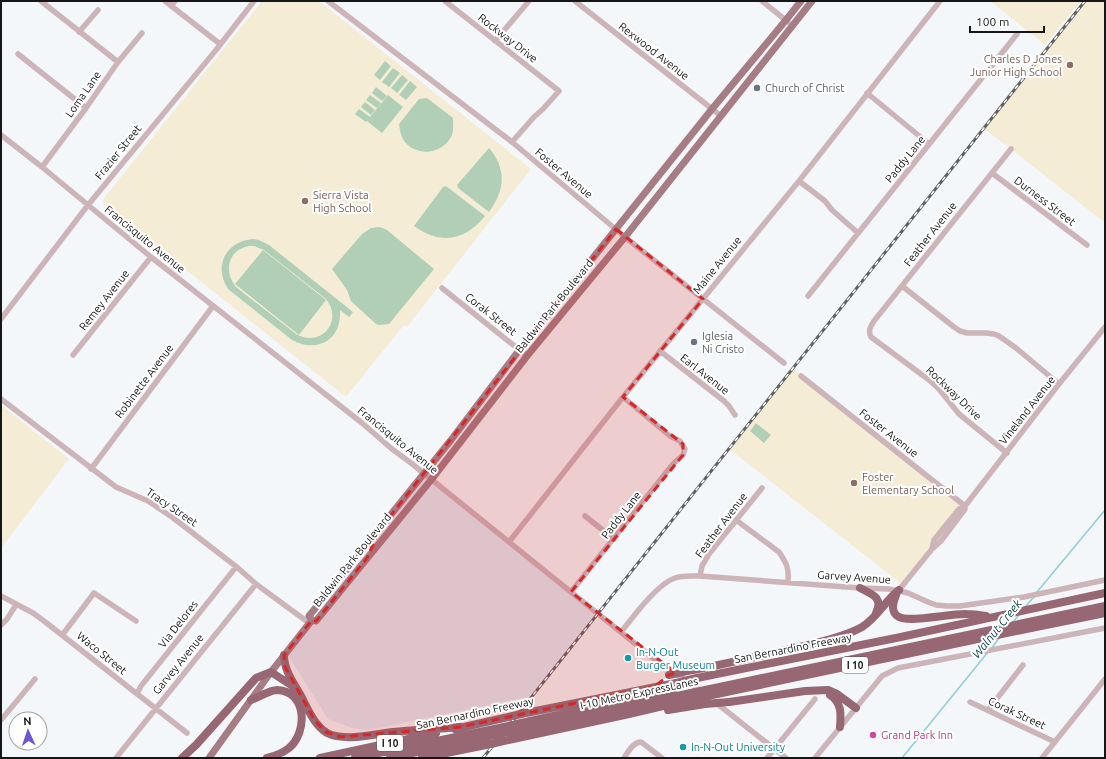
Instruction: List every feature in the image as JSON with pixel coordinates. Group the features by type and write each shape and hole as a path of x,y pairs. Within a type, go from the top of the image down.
{"highway":[{"path":"654,687 669,675 752,658 832,639 853,632 867,624 878,609 877,599 860,588"},
{"path":"899,590 892,605 894,612 900,618 907,619 967,614 992,617"},
{"path":"872,618 899,590"},
{"name":"San Bernardino Freeway","path":"320,758 517,715 680,683 697,678 992,617 1008,616 1034,611 1105,593"},
{"path":"1034,611 1105,598"},
{"name":"I-10 Metro ExpressLanes","path":"355,758 504,732 694,696 710,689 1105,606"},
{"name":"I 10","path":"422,758 491,744 504,732 629,714 694,696 717,694 1105,613"},
{"path":"962,624 975,626 1008,616"},
{"path":"284,655 285,667 311,715 320,727 333,735 340,737 460,727"},
{"path":"182,758 256,678 271,672 296,689"},
{"name":"I-10 Metro ExpressLanes","path":"390,758 504,732 670,691 680,683"},
{"path":"251,700 274,690 284,691 295,698 302,714 301,728 295,742 285,752 267,758"},
{"path":"823,690 833,696 840,706 840,726"},
{"path":"629,714 672,710 705,704 823,690 828,690 837,694 856,708"}],"main road":[{"name":"Baldwin Park Boulevard","path":"310,622 309,616 424,474 520,349 712,109 801,1"},
{"name":"Baldwin Park Boulevard","path":"211,756 271,672 310,622 316,621 368,558 431,480 527,356 625,237 812,1"},
{"path":"368,558 379,535 380,529"}],"street":[{"path":"165,1 173,3 220,44"},
{"name":"Frazier Street","path":"1,318 88,205 254,1"},
{"name":"Foster Avenue","path":"328,1 512,142 625,237 784,363"},
{"name":"Rockway Drive","path":"445,1 559,91 512,142"},
{"path":"495,41 529,1"},
{"name":"Rexwood Avenue","path":"575,1 721,116"},
{"path":"762,1 792,26"},
{"name":"Maine Avenue","path":"509,542 623,397 799,181 940,1"},
{"path":"42,2 78,32 118,62"},
{"path":"78,32 98,10"},
{"name":"Loma Lane","path":"42,167 118,62 142,33"},
{"name":"Paddy Lane","path":"808,296 1018,34"},
{"path":"18,54 86,108"},
{"path":"867,93 929,144"},
{"name":"Francisquito Avenue","path":"1,135 151,257 362,423 392,449 653,658 698,689 786,758"},
{"name":"Feather Avenue","path":"869,334 869,330 874,321 1011,149"},
{"name":"Durness Street","path":"992,173 1087,245"},
{"path":"799,181 825,201 832,210 858,233"},
{"name":"Remey Avenue","path":"74,355 151,257"},
{"path":"902,286 954,328 960,331 994,334 999,336 1016,348 1059,384"},
{"name":"Corak Street","path":"442,288 527,356"},
{"name":"Robinette Avenue","path":"91,469 213,306"},
{"name":"Vineland Avenue","path":"899,590 932,549 941,541 965,509 965,506 1105,327"},
{"name":"Rockway Drive","path":"869,334 929,380 939,389 959,414 1007,453"},
{"name":"Earl Avenue","path":"660,351 724,401 735,415"},
{"name":"Foster Avenue","path":"801,376 965,506"},
{"name":"Paddy Lane","path":"571,592 673,464 683,455 685,448 680,441 670,436 623,397"},
{"name":"Tracy Street","path":"1,399 116,487 148,500 172,517 256,584 310,622"},
{"name":"Feather Avenue","path":"700,576 702,566 709,554 762,488"},
{"path":"585,516 614,539"},
{"path":"736,520 779,552 788,570 788,582"},
{"name":"Via Delores","path":"137,694 151,674 236,567"},
{"name":"Garvey Avenue","path":"621,632 652,595 664,584 682,576 700,576 860,588 889,588 913,595 936,605 946,606 960,606 1024,598 1105,580"},
{"name":"Garvey Avenue","path":"116,758 256,584"},
{"path":"63,634 94,593 136,621"},
{"name":"Waco Street","path":"1,596 33,614 63,634 187,733"},
{"path":"1,625 16,605"},
{"path":"815,758 882,676 898,668 1105,628"},
{"path":"988,710 1023,665"},
{"path":"1,720 35,679"},
{"path":"1042,758 1105,679"},
{"path":"767,758 815,699"},
{"name":"Corak Street","path":"970,702 1055,742"},
{"path":"624,758 635,743 638,742 641,742 662,758"}],"highlighted area":[{"path":"616,229 703,299 623,397 683,444 683,455 571,592 676,673 669,675 654,687 460,727 340,737 326,732 315,721 285,667 284,655 312,620 316,621 367,558 380,529"}],"shaded area":[{"name":"Sierra Vista High School","path":"262,1 319,1 531,169 407,327 404,325 346,397 103,204 104,198"},
{"path":"990,1 1081,1 1045,45"},
{"name":"Charles D Jones Junior High School","path":"1085,1 1105,1 1105,223 984,129"},
{"name":"Foster Elementary School","path":"794,368 801,376 965,509 903,585 729,449"},
{"path":"1,405 69,459 1,548"},
{"path":"424,474 598,613 532,696 379,728 364,730 352,728 328,719 289,657 358,555"}],"green space":[{"path":"385,61 391,66 380,80 374,75"},
{"path":"393,68 400,73 389,87 382,82"},
{"path":"402,75 408,80 397,93 391,88"},
{"path":"410,81 417,87 406,100 399,95"},
{"path":"376,87 387,96 382,101 372,93"},
{"path":"370,95 381,103 377,108 366,100"},
{"path":"388,95 403,107 382,133 367,121"},
{"path":"427,98 453,118 453,130 447,143 436,150 429,152 416,150 410,147 402,136 399,124 419,99"},
{"path":"365,102 375,110 371,115 361,107"},
{"path":"359,109 370,117 366,122 355,114"},
{"path":"489,148 499,164 502,180 498,196 489,212 458,188 457,185"},
{"path":"446,186 485,216 469,231 452,238 433,236 414,226 443,187"},
{"path":"380,227 387,230 434,269 389,324 379,325 351,301 347,290 332,269 362,234 371,228"},
{"path":"253,239 269,245 353,312 349,317 340,310 337,329 329,340 318,345 305,345 292,340 228,289 222,272 222,264 229,250 236,244","holes":["254,246 264,250 326,299 331,307 332,316 331,323 327,330 321,335 314,338 296,334 236,287 232,281 229,268 232,257 242,248"]},
{"path":"263,250 326,300 299,335 235,284"},
{"path":"756,423 771,435 764,443 750,431"}],"waterway":[{"name":"Walnut Creek","path":"1037,592 1105,510"},
{"name":"Walnut Creek","path":"1026,606 1034,597"},
{"name":"Walnut Creek","path":"1013,622 1019,615"},
{"name":"Walnut Creek","path":"992,648 999,638"},
{"name":"Walnut Creek","path":"902,758 988,652"}],"railway":[{"path":"483,758 1085,1"}],"place":[{"name":"Charles D Jones Junior High School","path":"1070,65"},
{"name":"Church of Christ","path":"757,88"},
{"name":"Sierra Vista High School","path":"305,201"},
{"name":"Iglesia Ni Cristo","path":"694,342"},
{"name":"Foster Elementary School","path":"854,483"},
{"name":"In-N-Out Burger Museum","path":"628,658"},
{"name":"Grand Park Inn","path":"873,735"},
{"name":"In-N-Out University","path":"683,747"}]}
